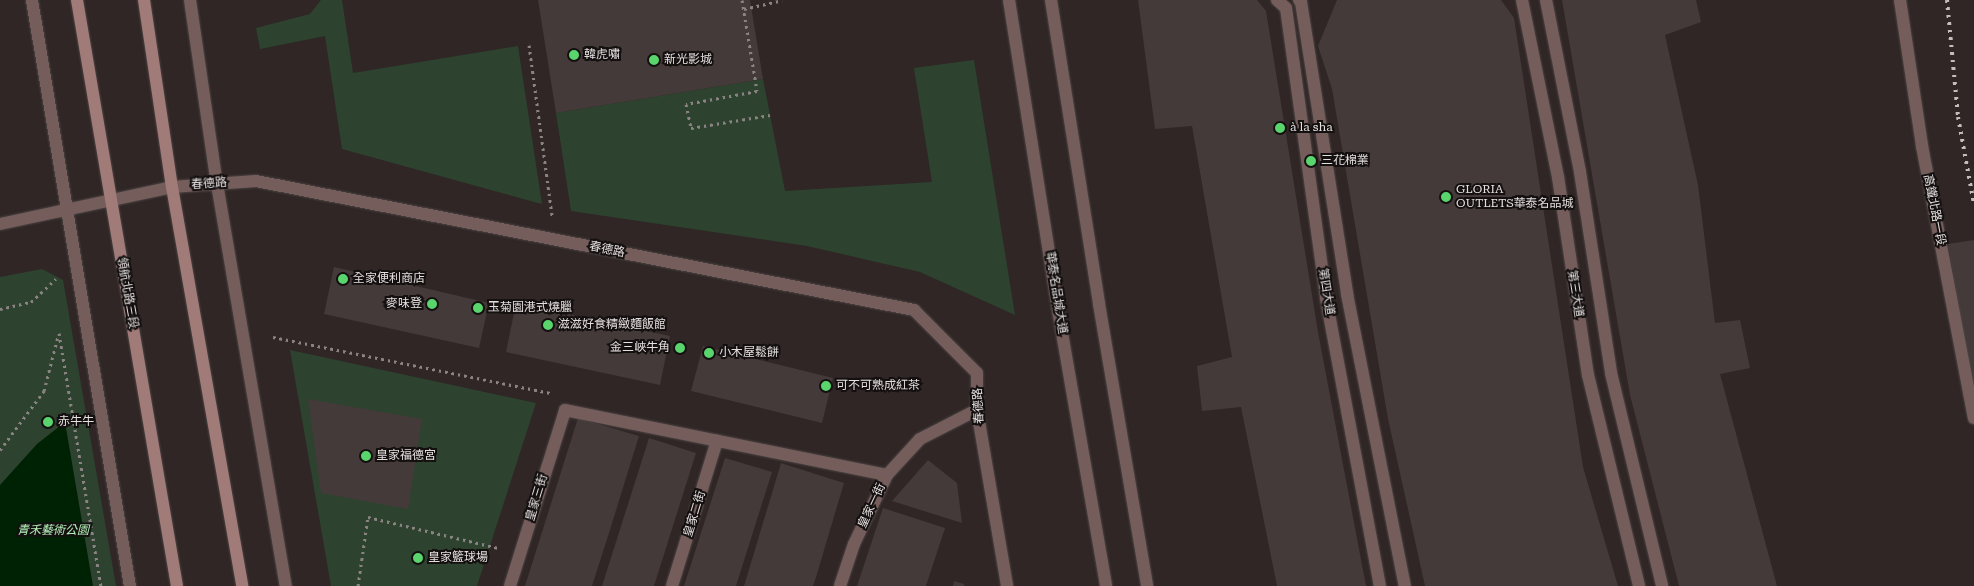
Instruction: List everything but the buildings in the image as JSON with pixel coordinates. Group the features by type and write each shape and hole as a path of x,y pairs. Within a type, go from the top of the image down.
{"main road":[{"name":"領航北路三段","path":"77,0 177,586"},
{"path":"144,0 172,187 242,586"}],"street":[{"path":"32,0 130,586"},
{"path":"190,0 217,184 286,586"},
{"name":"華泰名品城大道","path":"1009,0 1058,310 1106,586"},
{"path":"1051,0 1099,304 1147,586"},
{"name":"第四大道","path":"1277,0 1286,8 1326,298 1380,586"},
{"name":"第四大道","path":"1299,0 1301,2 1347,294 1405,586"},
{"name":"第三大道","path":"1522,0 1558,178 1588,376 1639,586"},
{"name":"第三大道","path":"1546,0 1580,172 1611,373 1662,586"},
{"name":"高鐵北路一段","path":"1900,0 1922,146 1974,418"},
{"name":"春德路","path":"0,224 172,187 256,181 914,310 977,373 976,410 1007,586"},
{"name":"皇家三街","path":"510,586 565,410 717,441"},
{"name":"皇家一街","path":"840,586 854,544 887,475 920,439 976,410"},
{"path":"717,441 887,475"},
{"name":"皇家二街","path":"672,586 717,441"}],"path":[{"path":"742,0 757,91 686,104 691,128 770,115"},
{"path":"744,9 782,0"},
{"path":"530,45 552,219"},
{"path":"0,309 32,302 59,276"},
{"path":"0,450 44,391 59,333 102,586"},
{"path":"273,337 550,392 547,401"},
{"path":"358,586 368,517 498,548 501,539"}],"green space":[{"path":"321,0 342,0 353,73 518,46 542,204 342,149 325,36 260,49 256,28 310,14"},
{"path":"974,60 1015,315 920,272 807,246 571,211 556,113 763,79 785,191 932,182 914,68"},
{"name":"青禾藝術公園","path":"42,269 63,280 116,586 0,586 0,277"},
{"path":"290,350 536,403 477,586 331,586"}],"shaded area":[{"path":"65,422 93,586 0,586 0,485 37,444"}],"railway":[{"path":"1947,0 1958,117 1974,204"}],"place":[{"name":"韓虎嘯","path":"574,55"},
{"name":"新光影城","path":"654,60"},
{"name":"à la sha","path":"1280,128"},
{"name":"三花棉業","path":"1311,161"},
{"name":"GLORIA OUTLETS華泰名品城","path":"1446,197"},
{"name":"全家便利商店","path":"343,279"},
{"name":"麥味登","path":"432,304"},
{"name":"玉菊園港式燒臘","path":"478,308"},
{"name":"滋滋好食精緻麵飯館","path":"548,325"},
{"name":"金三峽牛角","path":"680,348"},
{"name":"小木屋鬆餅","path":"709,353"},
{"name":"可不可熟成紅茶","path":"826,386"},
{"name":"赤牛牛","path":"48,422"},
{"name":"皇家福德宮","path":"366,456"},
{"name":"皇家籃球場","path":"418,558"}]}
